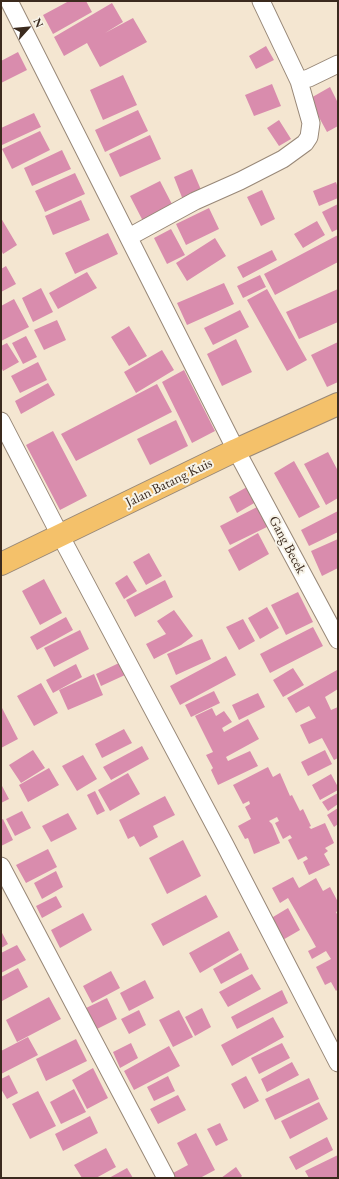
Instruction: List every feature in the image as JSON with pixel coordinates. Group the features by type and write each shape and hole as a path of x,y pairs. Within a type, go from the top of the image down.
{"main road":[{"name":"Jalan Batang Kuis","path":"1,564 236,450 338,404"}],"street":[{"name":"Gang Becek","path":"9,1 236,450 338,640"},
{"path":"129,237 195,201 240,181 283,159 305,143 310,137 311,123 299,81 261,1"},
{"path":"299,81 309,78 338,64"},
{"path":"1,421 224,843 338,1063"},
{"path":"1,866 166,1178"}],"building":[{"path":"69,1 86,1 92,12 53,34 43,15"},
{"path":"112,3 123,22 105,33 133,18 147,42 100,67 87,43 64,56 54,37"},
{"path":"266,46 274,60 256,69 249,56"},
{"path":"18,52 27,70 1,83 1,61"},
{"path":"123,75 137,105 103,120 90,90"},
{"path":"272,84 281,106 254,116 245,95"},
{"path":"330,87 338,103 338,126 327,132 309,99"},
{"path":"138,110 148,131 105,152 95,130"},
{"path":"34,113 41,127 2,145 1,128"},
{"path":"279,120 291,139 279,146 267,128"},
{"path":"40,131 50,150 12,169 2,149"},
{"path":"150,135 161,159 120,177 109,154"},
{"path":"62,150 71,169 32,186 24,168"},
{"path":"192,169 202,192 183,200 174,177"},
{"path":"75,173 85,194 45,212 35,191"},
{"path":"160,181 174,208 144,223 130,196"},
{"path":"336,182 338,188 338,198 319,206 313,191"},
{"path":"262,190 275,219 261,226 247,197"},
{"path":"81,200 90,220 53,235 45,216"},
{"path":"338,204 338,229 332,232 322,212"},
{"path":"209,208 219,229 186,245 176,224"},
{"path":"1,218 17,245 3,254 1,250"},
{"path":"317,221 325,235 303,248 294,234"},
{"path":"171,229 185,255 167,264 154,238"},
{"path":"108,233 118,254 75,274 65,253"},
{"path":"338,235 338,262 275,295 264,274"},
{"path":"215,238 226,256 187,281 176,263"},
{"path":"272,250 277,260 243,278 237,267"},
{"path":"6,266 16,284 1,292 1,269"},
{"path":"87,272 97,288 58,309 49,293"},
{"path":"260,275 266,287 243,298 237,286"},
{"path":"224,283 234,304 187,325 177,303"},
{"path":"41,288 53,312 33,322 22,298"},
{"path":"267,289 307,360 287,371 247,300"},
{"path":"338,289 338,322 299,339 286,312"},
{"path":"14,299 29,327 1,341 1,306"},
{"path":"240,310 249,327 213,345 204,328"},
{"path":"57,320 66,340 44,350 34,330"},
{"path":"129,326 147,356 129,366 111,337"},
{"path":"26,336 37,357 23,364 12,343"},
{"path":"236,339 252,372 222,386 207,354"},
{"path":"338,342 338,382 327,387 311,355"},
{"path":"7,343 19,362 3,371 1,367 1,346"},
{"path":"162,350 174,370 136,393 124,372"},
{"path":"38,362 47,380 20,393 11,376"},
{"path":"184,370 215,431 192,443 162,382"},
{"path":"48,383 55,395 21,414 15,401"},
{"path":"157,384 172,412 76,461 61,434"},
{"path":"176,420 188,446 150,465 137,439"},
{"path":"53,431 87,496 60,510 26,445"},
{"path":"328,452 338,471 338,498 326,505 304,464"},
{"path":"294,461 320,507 299,518 274,473"},
{"path":"247,487 256,502 237,513 229,497"},
{"path":"259,506 269,526 230,545 220,526"},
{"path":"338,511 338,532 309,546 301,530"},
{"path":"258,533 269,554 239,571 228,550"},
{"path":"338,539 338,568 322,576 311,551"},
{"path":"149,553 162,576 146,585 133,562"},
{"path":"127,575 137,591 124,599 115,583"},
{"path":"44,579 62,613 40,625 22,591"},
{"path":"165,580 173,597 135,617 126,600"},
{"path":"298,592 313,622 286,635 271,605"},
{"path":"267,607 279,628 260,639 248,618"},
{"path":"174,610 193,636 181,645 154,659 146,644 166,634 157,621"},
{"path":"66,617 73,630 37,650 30,637"},
{"path":"243,619 255,641 239,650 226,627"},
{"path":"313,627 323,646 270,673 260,654"},
{"path":"80,630 89,649 54,667 44,648"},
{"path":"202,639 211,659 176,675 167,654"},
{"path":"226,656 236,675 180,705 170,686"},
{"path":"119,663 125,675 101,686 96,674"},
{"path":"76,664 82,677 53,693 46,680"},
{"path":"293,668 304,685 283,697 273,680"},
{"path":"337,670 338,689 325,697 331,710 338,707 338,758 334,760 322,738 309,744 300,725 316,718 309,706 296,713 287,698"},
{"path":"94,674 103,695 68,710 59,690"},
{"path":"41,683 58,713 34,726 17,696"},
{"path":"214,691 220,703 191,717 185,705"},
{"path":"258,693 265,707 239,720 232,705"},
{"path":"1,706 18,739 1,748"},
{"path":"212,708 216,716 224,711 232,722 222,728 224,732 248,719 259,739 226,757 228,761 250,751 258,766 218,785 211,770 213,768 206,755 213,752 195,716"},
{"path":"124,729 132,743 102,758 95,744"},
{"path":"142,746 149,759 111,780 103,767"},
{"path":"33,750 45,768 21,783 9,765"},
{"path":"325,750 332,764 308,776 301,762"},
{"path":"83,755 97,779 77,791 62,766"},
{"path":"268,767 273,777 280,773 290,796 292,795 300,811 303,809 311,829 325,823 334,843 325,848 328,851 324,854 330,865 309,875 303,862 308,859 306,856 298,860 288,840 292,838 290,835 283,839 275,823 279,821 277,817 269,821 272,824 280,843 254,854 248,838 245,839 238,826 251,819 245,807 250,804 249,801 243,804 233,785"},
{"path":"49,768 59,785 28,802 19,785"},
{"path":"128,773 140,794 110,811 98,790"},
{"path":"331,774 338,787 338,790 320,800 312,785"},
{"path":"1,784 9,799 1,803"},
{"path":"95,791 105,811 97,815 87,795"},
{"path":"338,793 338,804 328,811 322,802"},
{"path":"165,796 175,815 153,826 158,837 140,847 134,836 128,839 119,820"},
{"path":"338,808 338,824 334,827 327,815"},
{"path":"22,811 31,828 15,836 6,819"},
{"path":"68,813 77,829 51,842 42,826"},
{"path":"3,819 13,840 1,846 1,820"},
{"path":"183,840 201,876 167,894 149,858"},
{"path":"48,849 57,867 26,883 16,865"},
{"path":"56,871 63,887 42,899 34,883"},
{"path":"293,877 299,888 316,878 323,891 330,887 338,902 338,911 336,912 338,916 338,989 336,991 331,982 325,985 316,967 331,959 326,951 312,959 308,951 316,947 311,938 288,898 280,903 272,888"},
{"path":"206,895 218,917 163,946 151,924"},
{"path":"56,896 62,907 42,918 36,906"},
{"path":"288,908 300,930 281,941 268,920"},
{"path":"83,913 92,930 60,948 51,930"},
{"path":"1,931 8,944 1,948"},
{"path":"229,931 239,950 200,973 189,953"},
{"path":"17,945 26,960 1,973 1,953"},
{"path":"241,953 249,969 221,984 213,969"},
{"path":"18,968 28,987 2,1001 1,977"},
{"path":"111,971 120,988 92,1003 83,986"},
{"path":"252,974 261,989 228,1007 219,992"},
{"path":"145,980 154,998 129,1011 120,993"},
{"path":"282,990 288,1003 237,1029 231,1017"},
{"path":"49,997 61,1019 17,1042 6,1020"},
{"path":"107,998 117,1019 97,1029 86,1008"},
{"path":"202,1008 211,1027 195,1036 185,1017"},
{"path":"139,1010 146,1025 129,1034 121,1019"},
{"path":"179,1010 193,1037 173,1047 159,1020"},
{"path":"273,1017 284,1037 232,1066 221,1045"},
{"path":"28,1037 38,1055 1,1074 1,1051"},
{"path":"76,1039 87,1061 46,1081 36,1059"},
{"path":"131,1043 138,1058 120,1068 113,1052"},
{"path":"282,1043 290,1058 259,1074 251,1058"},
{"path":"169,1046 180,1066 134,1090 124,1071"},
{"path":"292,1062 299,1075 267,1092 261,1079"},
{"path":"93,1068 108,1098 87,1109 72,1080"},
{"path":"9,1075 18,1093 7,1099 1,1089 1,1079"},
{"path":"168,1076 175,1091 154,1101 147,1087"},
{"path":"246,1076 259,1101 244,1109 231,1084"},
{"path":"309,1078 319,1099 275,1120 265,1099"},
{"path":"74,1089 86,1112 61,1124 50,1102"},
{"path":"38,1091 56,1126 30,1139 12,1104"},
{"path":"178,1095 186,1110 158,1124 150,1109"},
{"path":"319,1102 328,1119 290,1139 281,1121"},
{"path":"90,1116 98,1133 63,1151 55,1134"},
{"path":"220,1123 228,1140 216,1146 207,1129"},
{"path":"196,1133 215,1170 200,1178 176,1178 173,1173 188,1165 177,1143"},
{"path":"327,1137 333,1150 296,1170 289,1157"},
{"path":"106,1148 116,1167 96,1178 82,1178 74,1165"},
{"path":"338,1155 338,1178 309,1178 305,1171"},
{"path":"236,1167 242,1176 240,1178 221,1178"},
{"path":"127,1168 133,1178 109,1178"}]}
